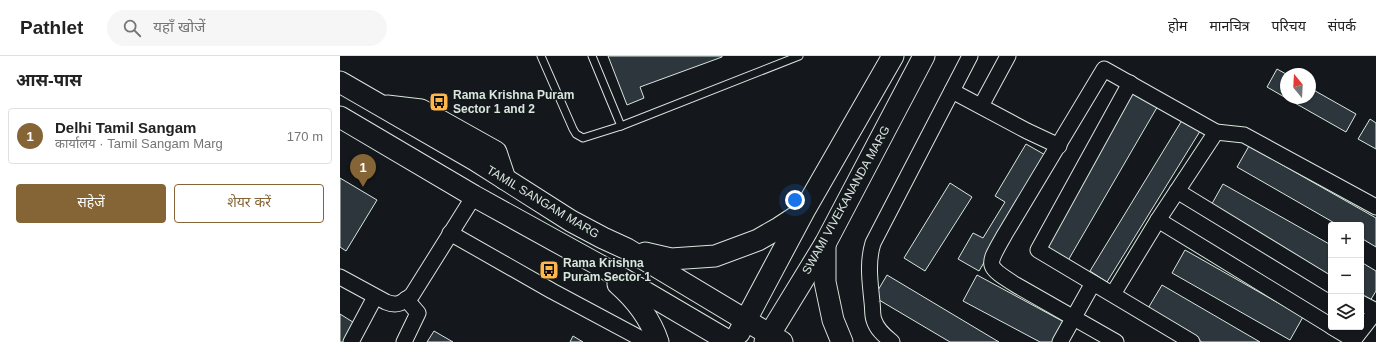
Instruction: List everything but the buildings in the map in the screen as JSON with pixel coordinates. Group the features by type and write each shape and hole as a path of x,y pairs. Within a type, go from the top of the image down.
{"street":[{"path":"734,342 804,211 893,56"},
{"name":"SWAMI VIVEKANANDA MARG","path":"772,340 825,244 924,56"},
{"path":"892,342 880,331 874,320 868,262 870,252 873,243 970,56"},
{"path":"981,106 1008,56"},
{"path":"1116,342 1001,276 991,265 991,260 996,250 1104,69 1216,132 1244,135 1376,207"},
{"name":"TAMIL SANGAM MARG","path":"340,82 505,179 571,221 626,249 746,321 772,340"},
{"path":"1130,83 1038,250 1192,342"},
{"path":"952,91 1058,146"},
{"path":"340,117 474,196 730,342"},
{"path":"1113,294 1158,220 1216,132"},
{"path":"1177,191 1328,283"},
{"path":"340,276 375,297 393,305 406,299 412,295 418,286 474,196"},
{"path":"626,249 670,259 715,256 758,240 804,211"},
{"path":"1158,220 1328,325"},
{"path":"450,233 552,291 638,337 642,342"},
{"path":"825,244 825,282 833,320 842,342"},
{"path":"599,266 631,295 654,330 658,342"},
{"path":"1060,342 1093,283"},
{"path":"351,342 375,297"},
{"path":"404,342 418,313 406,299"},
{"path":"1336,330 1353,341 1376,311 1364,305"}],"lane":[{"path":"541,56 576,134 579,137 586,138 621,126 799,56"},
{"path":"592,56 621,126"}],"place":[{"name":"Rama Krishna Puram Sector 1 and 2","path":"439,102"},
{"name":"Delhi Tamil Sangam","path":"363,187"},
{"name":"Rama Krishna Puram Sector 1","path":"549,270"}]}
